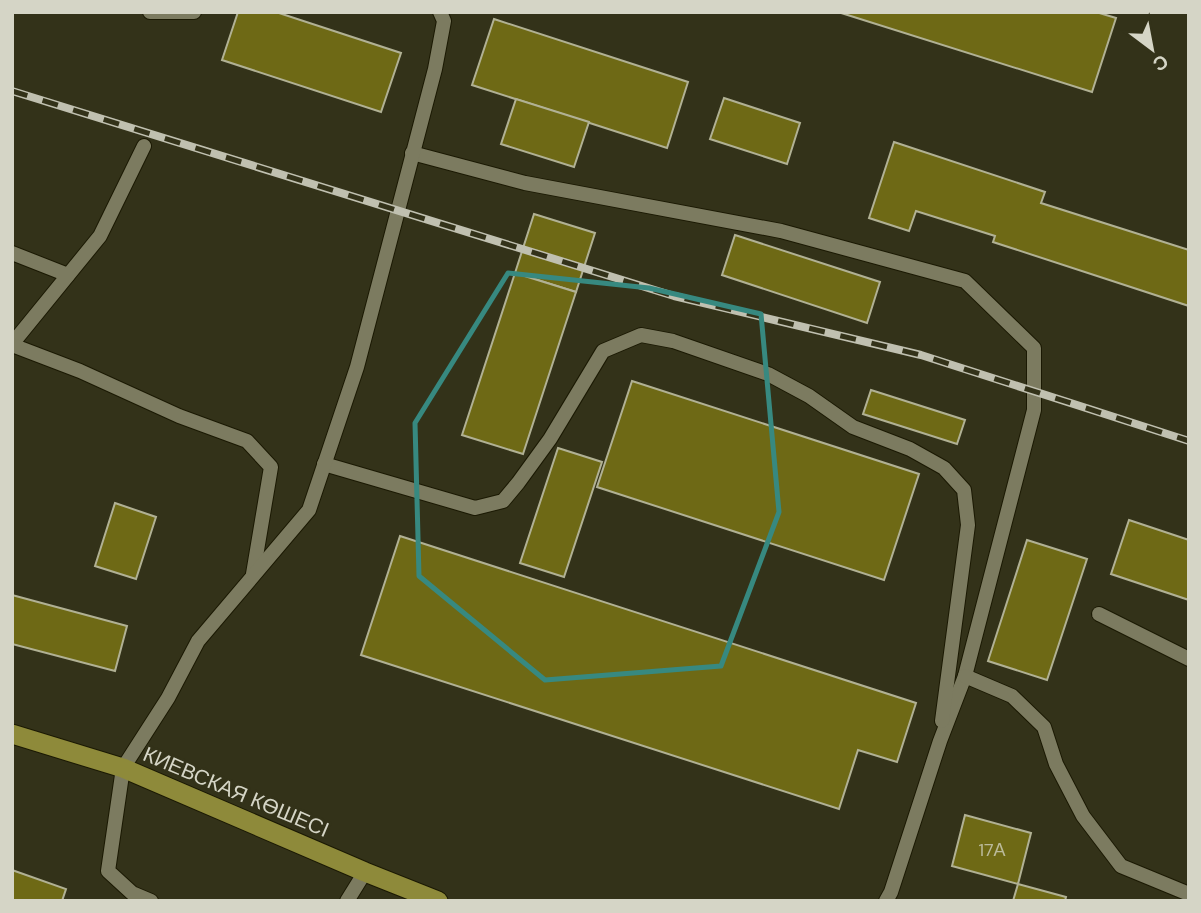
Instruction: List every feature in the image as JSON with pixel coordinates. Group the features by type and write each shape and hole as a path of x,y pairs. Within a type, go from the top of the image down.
{"highway":[{"name":"КИЕВСКАЯ КӨШЕСІ","path":"12,734 123,768 438,901"}],"lane":[{"path":"150,12 194,12"},
{"path":"151,901 132,893 108,871 123,768 167,698 198,641 309,510 357,367 435,69 444,21 440,12"},
{"path":"144,146 100,236 12,345 80,370 178,416 247,441 271,467 253,575"},
{"path":"411,153 525,183 781,231 965,281 1034,348 1034,410 965,676 886,901"},
{"path":"12,253 68,275"},
{"path":"324,464 475,508 503,501 518,483 550,439 603,351 640,335 673,341 768,374 809,396 853,427 910,449 944,468 964,490 968,525 940,741"},
{"path":"1099,614 1189,659"},
{"path":"965,676 1012,696 1044,727 1056,764 1083,816 1121,866 1189,894"},
{"path":"347,901 365,872"}],"highlighted area":[{"path":"508,273 649,288 761,314 779,512 721,666 545,680 419,576 415,423"}],"building":[{"path":"238,12 276,12 401,53 381,112 222,60"},
{"path":"838,12 1096,12 1116,18 1092,92"},
{"path":"494,19 688,82 667,148 472,85"},
{"path":"724,98 800,123 787,164 710,139"},
{"path":"516,99 589,122 574,167 501,144"},
{"path":"894,142 1045,192 1041,203 1189,250 1189,306 993,242 995,236 916,211 909,231 869,218"},
{"path":"534,214 595,233 576,292 515,273"},
{"path":"735,235 880,282 867,323 722,275"},
{"path":"515,273 576,292 523,454 462,435"},
{"path":"632,381 919,474 884,580 597,487"},
{"path":"871,390 965,420 957,444 863,414"},
{"path":"558,448 602,462 564,577 520,563"},
{"path":"115,503 156,517 136,579 95,566"},
{"path":"1129,520 1189,540 1189,600 1111,574"},
{"path":"400,536 916,703 897,762 858,750 839,809 361,655"},
{"path":"1027,540 1087,559 1047,680 988,661"},
{"path":"12,595 127,626 115,671 12,644"},
{"path":"965,815 1031,833 1018,884 952,866"},
{"path":"12,870 66,889 62,901 12,901"},
{"path":"1018,884 1066,897 1065,901 1013,901"}],"railway":[{"path":"12,91 674,296 921,355 1189,441"}]}
